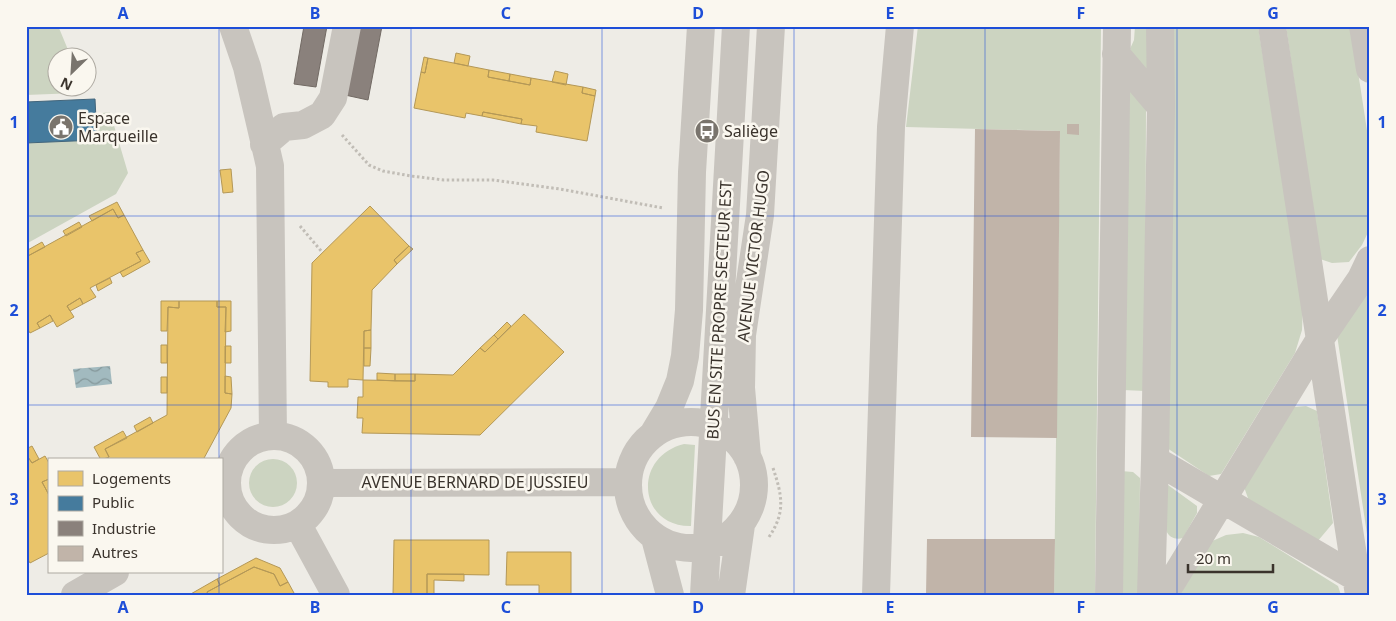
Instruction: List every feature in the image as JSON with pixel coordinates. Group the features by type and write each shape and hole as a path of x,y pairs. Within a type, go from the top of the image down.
{"street":[{"path":"233,26 247,66 270,166 273,436"},
{"path":"264,144 284,127 303,124 322,115 333,98 346,26"},
{"path":"654,433 682,422 698,422 726,433 738,443 747,456 752,468 753,496 749,511 741,524 731,534 719,542 706,547 679,548 667,544 655,538 643,527 634,514 628,499 627,482 629,471 638,450 654,433 669,408 680,381 685,356 689,310 690,212 700,26"},
{"name":"BUS EN SITE PROPRE SECTEUR EST","path":"704,595 712,426 736,26"},
{"name":"AVENUE VICTOR HUGO","path":"747,456 741,388 742,335 760,215 771,26"},
{"path":"876,595 891,127 900,26"},
{"path":"1109,595 1117,26"},
{"path":"1151,595 1161,107 1160,26"},
{"path":"1272,26 1358,586"},
{"path":"1363,26 1370,69"},
{"path":"1116,54 1161,107"},
{"path":"1164,595 1320,339 1361,280 1370,260"},
{"path":"273,436 297,441 308,449 318,464 322,483 316,507 308,517 298,525 283,530 268,531 254,526 227,508 227,479 230,466 237,454 247,444 259,438 273,436"},
{"path":"1155,460 1223,499 1358,586"},
{"name":"AVENUE BERNARD DE JUSSIEU","path":"322,483 627,482"},
{"path":"731,595 741,524"},
{"path":"298,525 336,595"},
{"path":"655,538 670,595"},
{"path":"75,595 112,574"}],"path":[{"path":"322,115 369,165 383,170 444,180 493,180 560,189 690,212"}],"green space":[{"path":"26,26 61,26 59,28 67,48 48,48 48,94 26,95"},
{"path":"918,26 1100,26 1101,29 1095,595 1054,595 1060,131 906,127"},
{"path":"1135,26 1148,26 1149,63 1145,75 1130,49 1134,40"},
{"path":"1171,26 1258,26 1303,303 1302,330 1295,353 1221,474 1209,476 1167,448"},
{"path":"1286,26 1351,26 1370,150 1370,228 1362,245 1349,262 1332,263 1320,259"},
{"path":"1126,84 1146,107 1145,391 1123,390"},
{"path":"110,112 128,173 116,194 26,244 26,143 96,140 96,114"},
{"path":"1370,287 1370,554 1337,335"},
{"path":"1306,406 1317,411 1333,523 1317,542 1249,501 1244,487 1294,407"},
{"path":"684,444 695,445 691,526 673,523 660,515 652,504 648,490 649,476 656,462 667,451"},
{"path":"268,459 278,459 290,466 297,478 297,488 290,500 278,507 268,507 260,503 253,496 249,488 249,478 253,470 260,463"},
{"path":"1121,471 1133,472 1140,478 1139,595 1121,595"},
{"path":"1168,485 1197,506 1197,513 1183,538 1173,538 1166,530 1165,515"},
{"path":"1243,533 1259,537 1338,586 1341,595 1180,595 1210,542 1226,535"}],"water":[{"path":"110,366 112,384 76,388 73,369"}],"building: Logements":[{"path":"456,53 470,56 468,66 454,63"},
{"path":"424,57 428,58 425,73 421,72"},
{"path":"428,58 489,70 488,77 530,85 531,78 583,87 582,93 595,96 587,141 536,132 537,126 521,124 522,119 483,112 482,116 466,113 465,118 414,108 421,72 425,73"},
{"path":"489,70 510,74 509,81 488,77"},
{"path":"555,71 568,74 566,85 552,82"},
{"path":"510,74 531,78 530,85 509,81"},
{"path":"583,87 596,90 595,96 582,93"},
{"path":"483,112 522,119 521,124 482,116"},
{"path":"231,169 233,192 223,193 220,170"},
{"path":"117,202 124,215 118,218 113,209 92,221 89,216"},
{"path":"370,206 409,246 394,260 397,264 372,290 371,330 364,331 363,380 348,379 348,387 328,387 328,382 310,381 312,263"},
{"path":"113,209 118,218 124,215 143,250 136,253 141,261 90,288 96,297 83,304 80,298 67,306 74,317 57,327 50,315 37,323 40,328 30,333 26,326 26,257"},
{"path":"79,222 82,227 66,236 63,231"},
{"path":"42,242 45,247 26,257 26,251"},
{"path":"409,246 413,249 397,264 394,260"},
{"path":"143,250 150,262 123,277 120,272 141,261 136,253"},
{"path":"110,278 112,283 98,291 96,285"},
{"path":"80,298 83,304 70,311 67,306"},
{"path":"161,301 179,301 179,308 168,307 167,331 161,331"},
{"path":"179,301 217,301 217,307 226,307 225,393 232,394 231,408 204,458 108,458 109,457 105,449 167,415 168,307 179,308"},
{"path":"217,301 231,301 231,331 225,332 226,307 217,307"},
{"path":"524,314 564,352 480,435 362,433 363,418 357,418 358,397 363,397 363,380 415,381 415,374 453,375 480,348 485,352"},
{"path":"50,315 53,321 40,328 37,323"},
{"path":"507,322 511,326 498,339 494,335"},
{"path":"371,330 371,348 364,348 364,331"},
{"path":"494,335 498,339 485,352 480,348"},
{"path":"161,345 167,345 167,363 161,363"},
{"path":"225,346 231,346 231,363 225,363"},
{"path":"364,348 371,348 370,366 364,366"},
{"path":"377,373 395,374 395,381 377,380"},
{"path":"395,374 415,374 415,381 395,381"},
{"path":"225,376 231,377 232,394 225,393"},
{"path":"161,377 167,377 167,393 161,393"},
{"path":"150,417 153,423 137,432 134,426"},
{"path":"123,431 127,438 105,449 109,457 106,458 100,458 94,447"},
{"path":"32,446 39,459 32,463 26,454 26,449"},
{"path":"26,454 32,463 45,456 48,461 48,479 42,482 48,493 48,554 30,563 26,556"},
{"path":"48,479 48,493 42,482"},
{"path":"394,540 489,540 489,575 427,574 427,595 393,595"},
{"path":"507,552 571,552 571,595 539,595 539,585 506,585"},
{"path":"256,558 280,568 288,582 280,586 274,574 254,567 220,585 217,579"},
{"path":"254,567 274,574 280,586 288,582 294,593 290,595 207,595 207,592"},
{"path":"427,574 464,574 464,581 434,580 434,595 427,595"},
{"path":"217,579 220,585 207,592 208,594 189,595"}],"building: Public":[{"name":"Espace Marqueille","path":"95,99 97,140 26,143 26,102"}],"building: Industrie":[{"path":"304,26 327,26 316,87 294,84"},
{"path":"358,26 382,26 368,100 345,95"}],"building: Autres":[{"path":"1067,124 1079,124 1079,135 1067,134"},
{"path":"975,129 1060,131 1057,438 971,437"},
{"path":"927,539 1055,539 1054,595 926,595"}],"place":[{"name":"Espace Marqueille","path":"61,127"},
{"name":"Saliège","path":"707,131"}]}
